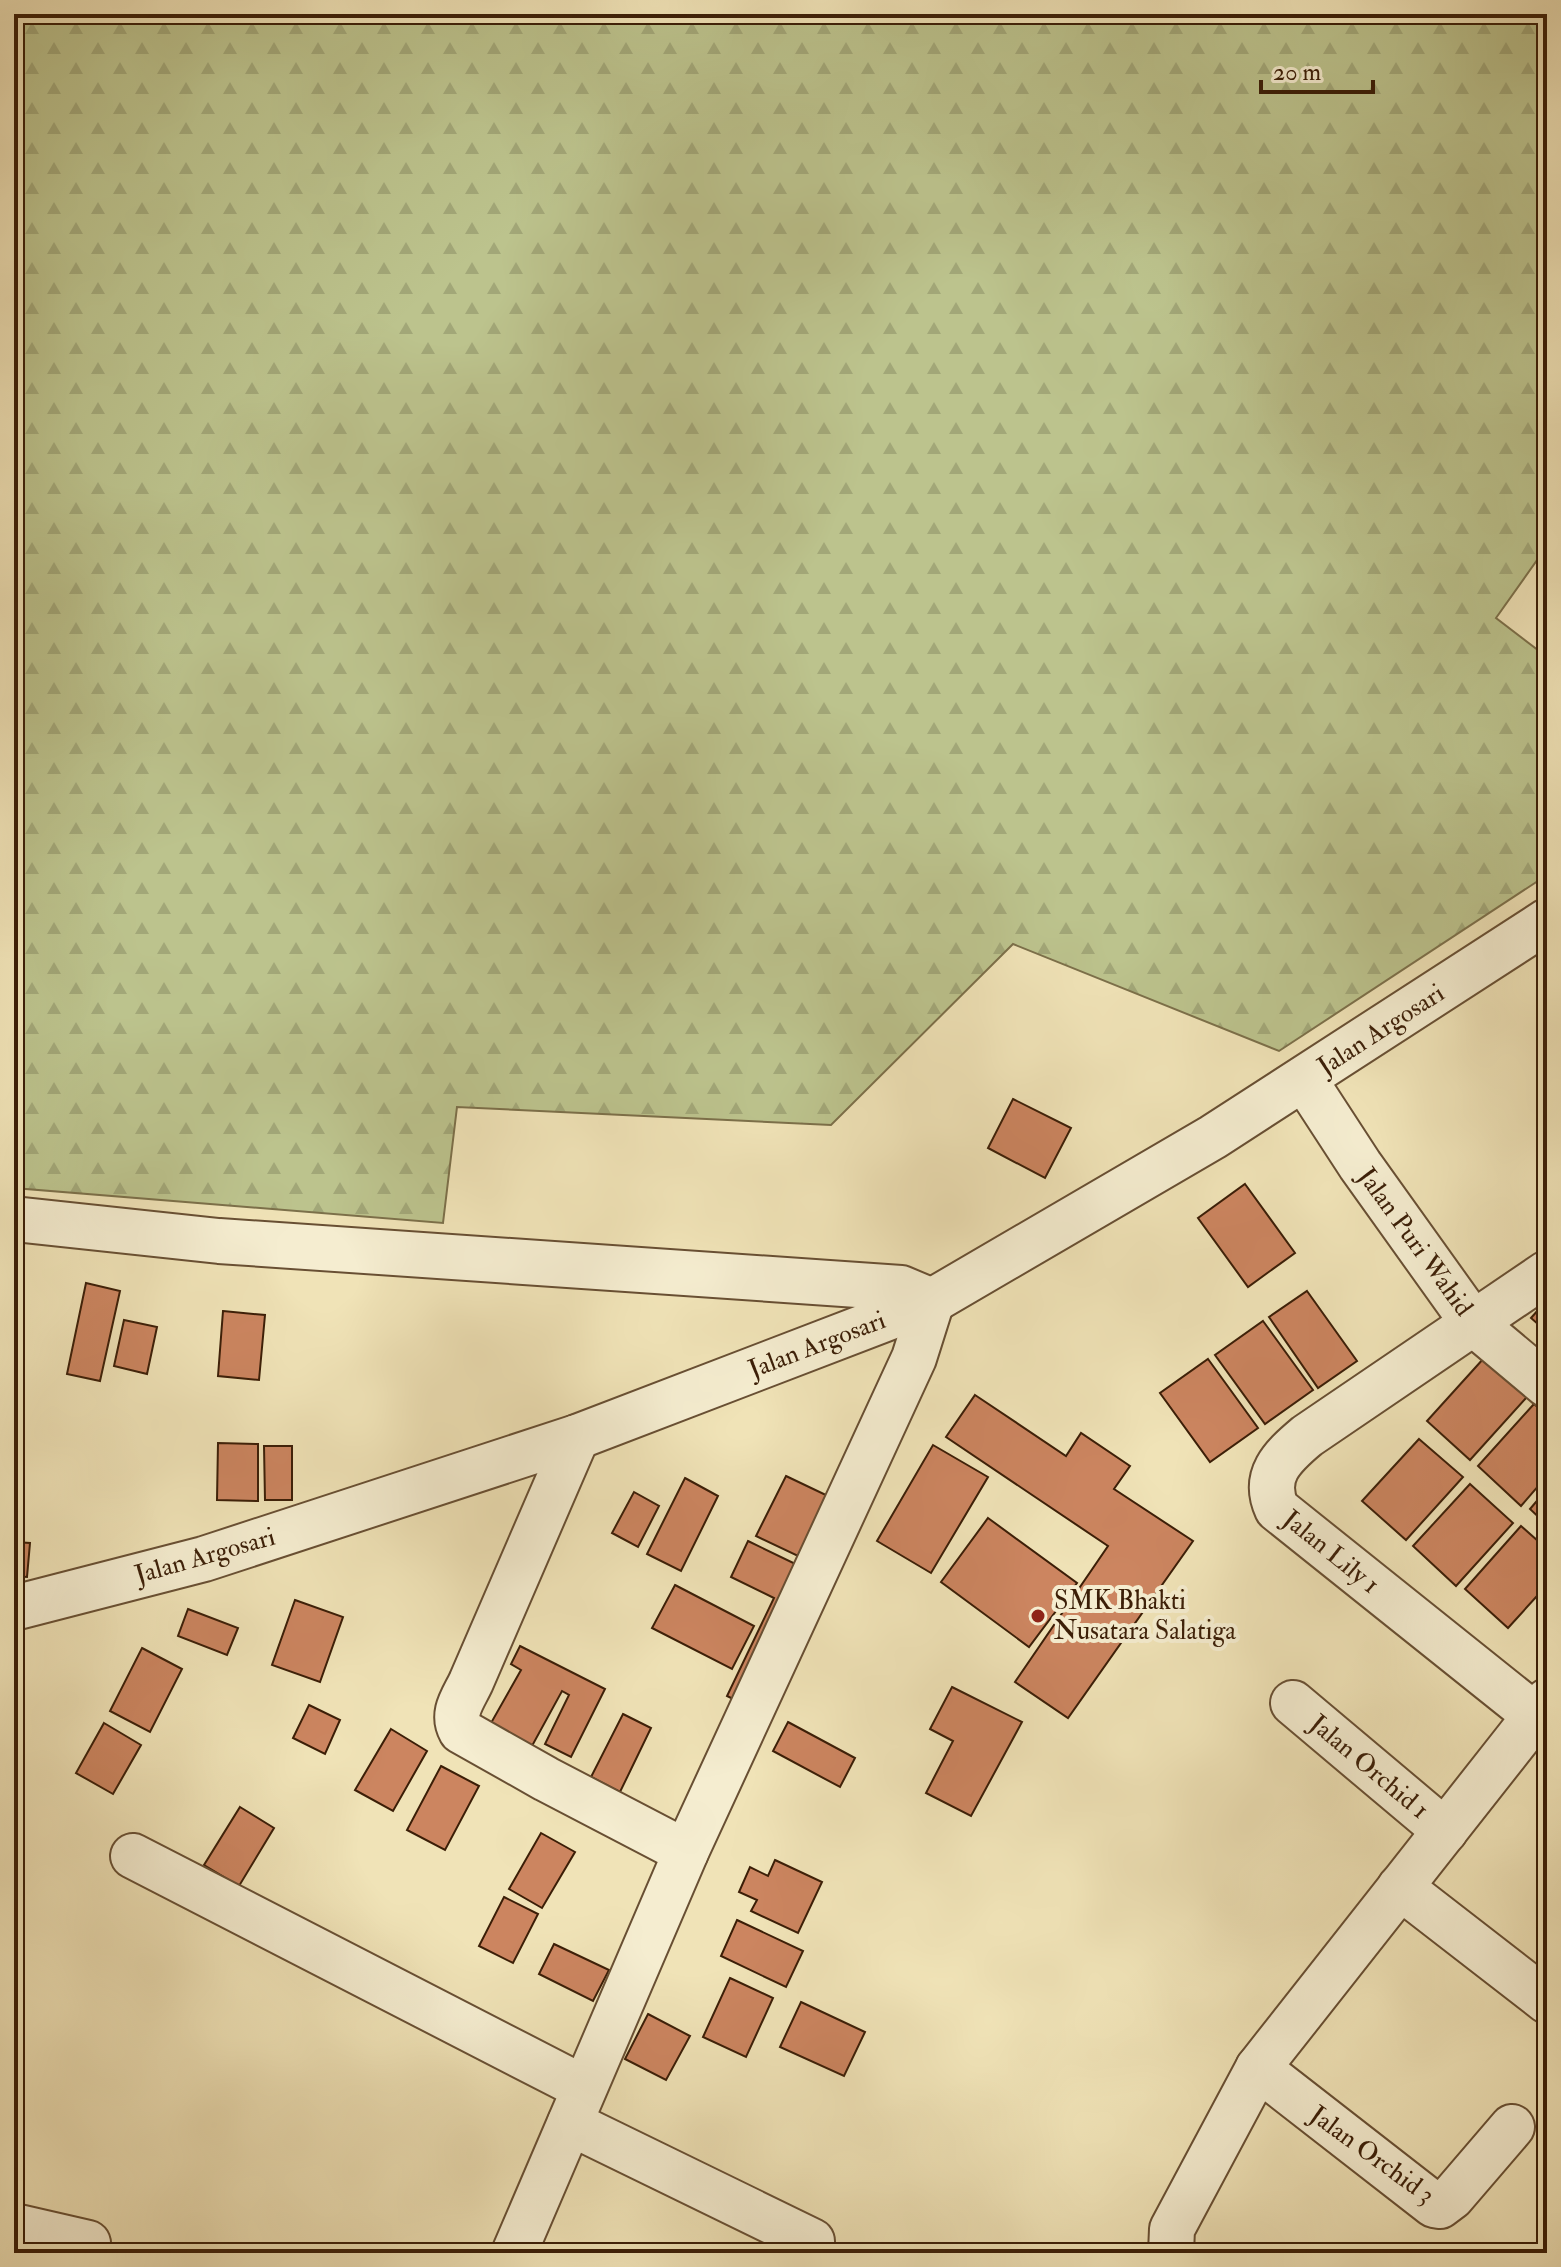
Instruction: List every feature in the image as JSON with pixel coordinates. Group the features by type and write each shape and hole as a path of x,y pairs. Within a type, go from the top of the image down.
{"street":[{"name":"Jalan Argosari","path":"14,1608 204,1559 577,1437 932,1301 1213,1137 1547,921"},
{"name":"Jalan Puri Wahid","path":"1304,1079 1360,1165 1473,1323 1547,1385"},
{"path":"14,1219 219,1241 901,1288 932,1301 914,1358 686,1852 514,2253"},
{"name":"Jalan Lily 1","path":"1543,1714 1277,1509 1271,1495 1272,1479 1291,1450 1547,1273"},
{"path":"577,1437 457,1710 457,1724 461,1731 546,1779 686,1852"},
{"name":"Jalan Orchid 1","path":"1293,1703 1445,1831"},
{"path":"1171,2253 1172,2229 1258,2068 1445,1831 1543,1714"},
{"path":"133,1856 812,2241"},
{"path":"1400,1887 1547,2001"},
{"name":"Jalan Orchid 3","path":"1258,2068 1434,2205 1440,2206 1452,2197 1512,2127"},
{"path":"14,2226 85,2248"}],"green space":[{"path":"14,14 1547,14 1547,546 1496,618 1547,657 1547,875 1279,1051 1013,944 831,1125 457,1107 443,1223 14,1188"}],"building":[{"path":"1013,1099 1071,1128 1045,1178 988,1148"},
{"path":"1245,1184 1295,1253 1248,1287 1198,1218"},
{"path":"86,1283 120,1291 100,1381 67,1374"},
{"path":"1307,1291 1357,1361 1318,1388 1269,1317"},
{"path":"1547,1300 1547,1332 1531,1318"},
{"path":"223,1311 265,1315 259,1380 218,1376"},
{"path":"124,1320 157,1327 147,1374 114,1366"},
{"path":"1263,1321 1313,1390 1265,1424 1215,1355"},
{"path":"1484,1358 1527,1397 1470,1460 1427,1421"},
{"path":"1208,1359 1258,1428 1210,1462 1160,1393"},
{"path":"975,1395 1066,1456 1081,1433 1130,1466 1114,1489 1193,1541 1068,1718 1015,1682 1108,1546 946,1437"},
{"path":"1534,1404 1547,1415 1547,1476 1521,1506 1478,1466"},
{"path":"1419,1439 1463,1477 1406,1540 1362,1501"},
{"path":"218,1443 258,1444 258,1501 217,1500"},
{"path":"933,1445 988,1477 931,1573 877,1541"},
{"path":"264,1446 292,1446 292,1500 265,1500"},
{"path":"786,1476 828,1496 798,1556 756,1536"},
{"path":"685,1478 718,1496 681,1571 647,1554"},
{"path":"1470,1484 1513,1523 1456,1586 1413,1546"},
{"path":"1547,1489 1547,1525 1530,1509"},
{"path":"634,1492 659,1506 638,1547 612,1533"},
{"path":"988,1518 1077,1583 1029,1647 941,1582"},
{"path":"1521,1526 1547,1549 1547,1585 1508,1628 1465,1589"},
{"path":"748,1541 810,1571 745,1705 727,1696 774,1598 731,1577"},
{"path":"14,1542 30,1543 27,1577 14,1576"},
{"path":"675,1585 754,1626 732,1669 652,1628"},
{"path":"295,1600 343,1617 320,1682 272,1665"},
{"path":"188,1609 238,1628 227,1655 178,1636"},
{"path":"520,1646 605,1689 571,1757 545,1744 569,1695 562,1691 532,1746 491,1723 521,1670 511,1664"},
{"path":"142,1648 182,1669 150,1732 110,1711"},
{"path":"952,1687 1022,1722 971,1816 926,1793 953,1741 930,1729"},
{"path":"309,1705 340,1720 325,1754 293,1738"},
{"path":"623,1714 651,1728 620,1792 591,1777"},
{"path":"788,1722 855,1758 840,1787 773,1751"},
{"path":"104,1723 141,1745 113,1794 76,1773"},
{"path":"391,1729 427,1751 393,1811 355,1790"},
{"path":"441,1766 479,1786 445,1850 407,1830"},
{"path":"240,1807 274,1828 239,1886 204,1865"},
{"path":"541,1833 575,1852 542,1908 509,1889"},
{"path":"775,1860 822,1882 798,1933 751,1911 757,1900 739,1892 750,1867 768,1876"},
{"path":"504,1897 538,1914 513,1963 479,1946"},
{"path":"737,1920 803,1951 786,1987 721,1956"},
{"path":"554,1944 609,1970 593,2001 539,1974"},
{"path":"730,1978 773,1998 746,2057 703,2037"},
{"path":"801,2002 865,2032 844,2076 780,2047"},
{"path":"648,2014 690,2036 666,2080 625,2059"}],"place":[{"name":"SMK Bhakti Nusatara Salatiga","path":"1038,1616"}]}
